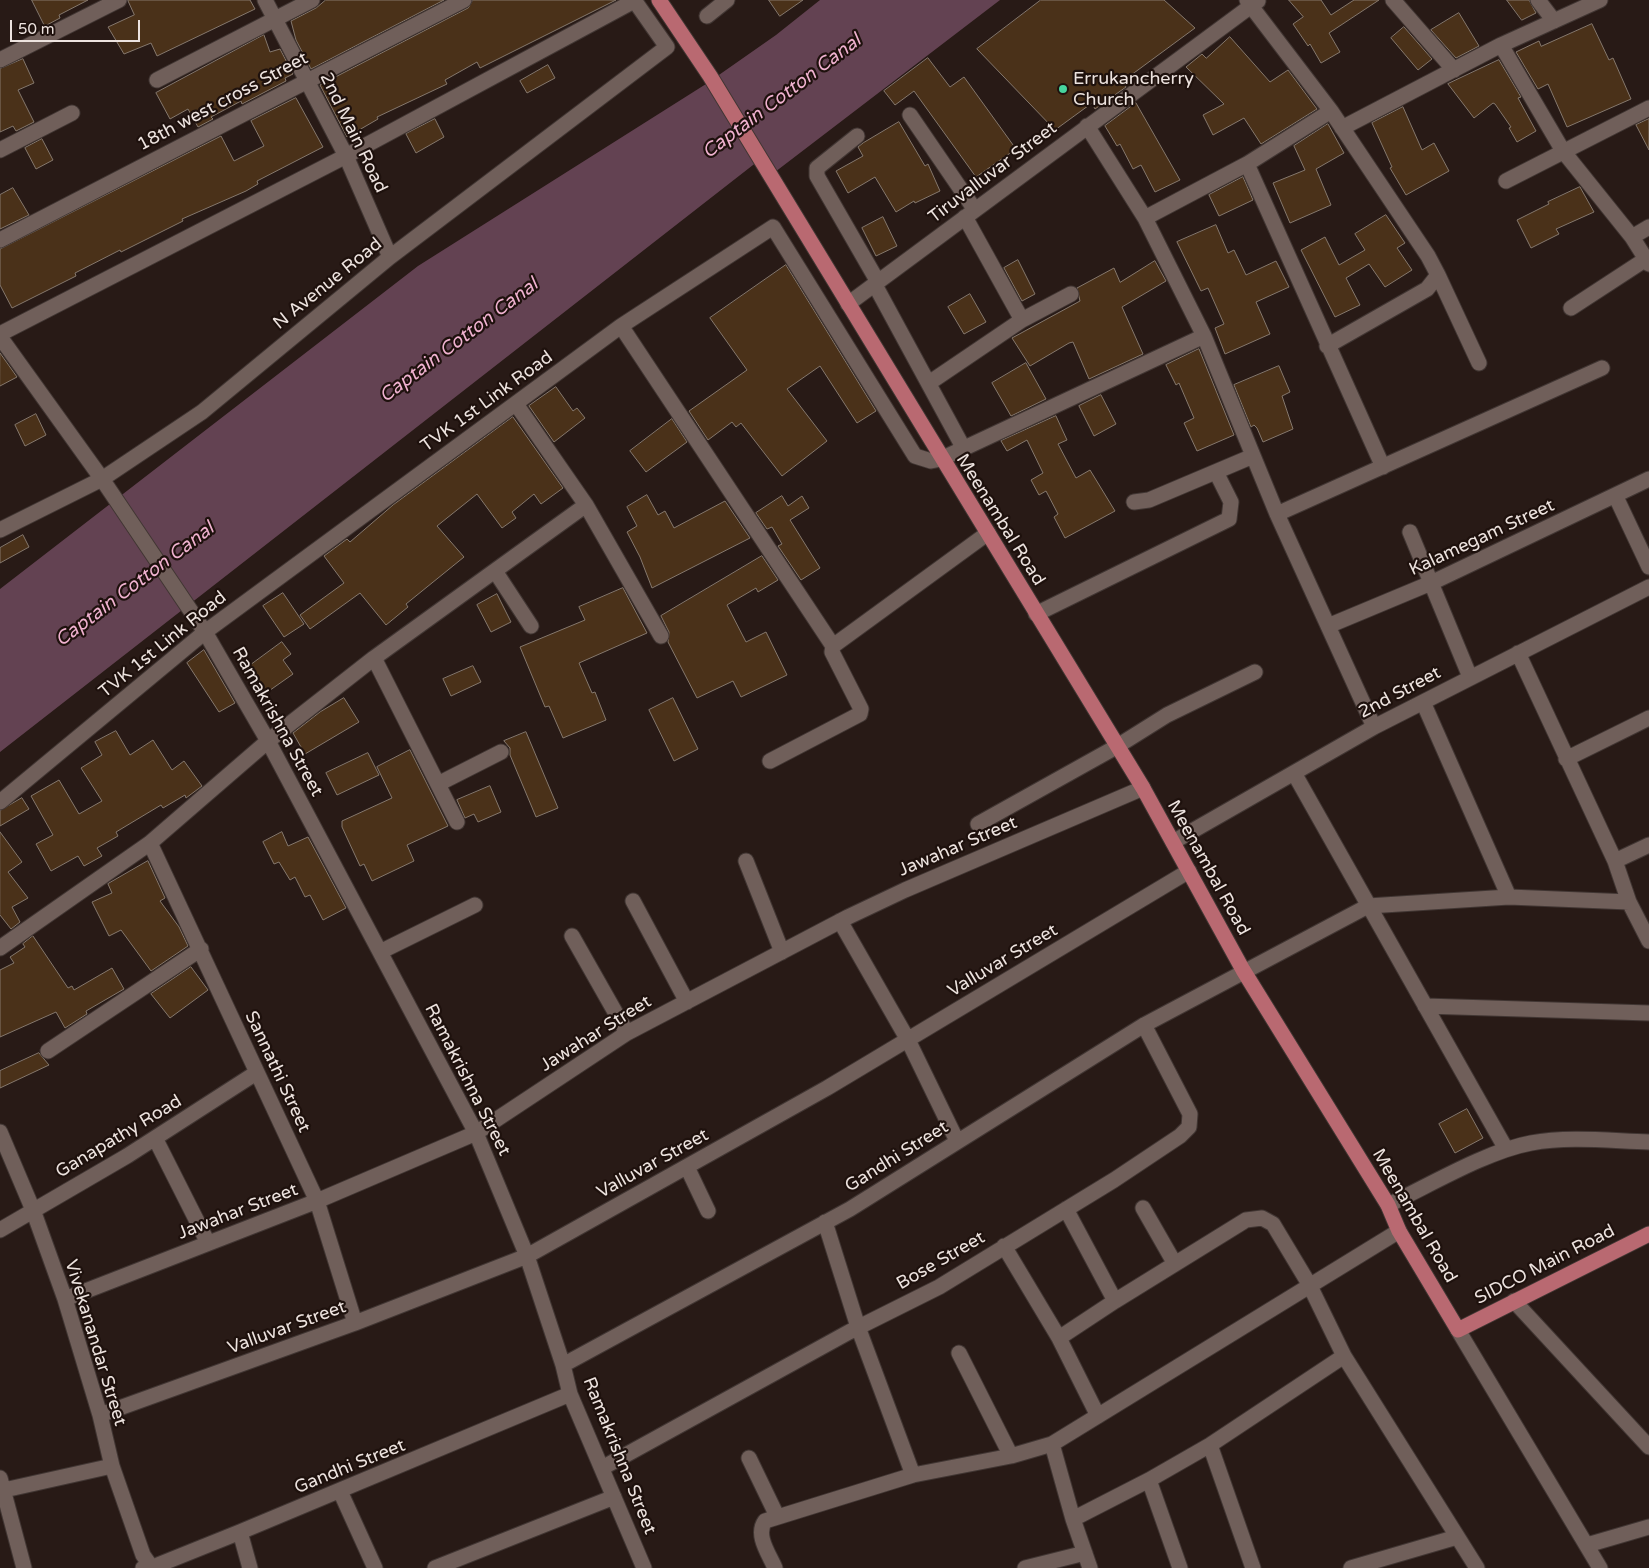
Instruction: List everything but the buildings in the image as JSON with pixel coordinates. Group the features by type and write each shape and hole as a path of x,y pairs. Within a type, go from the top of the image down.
{"main road":[{"name":"Meenambal Road","path":"659,0 710,76 1116,747 1143,788 1244,970 1388,1205 1399,1231 1458,1330"},
{"name":"SIDCO Main Road","path":"1458,1330 1649,1234"}],"street":[{"path":"0,60 119,0"},
{"name":"2nd Main Road","path":"265,0 346,156 390,257"},
{"path":"157,80 312,0"},
{"name":"18th west cross Street","path":"0,240 306,80 464,0"},
{"path":"707,16 727,0"},
{"path":"1393,0 1454,70"},
{"path":"1538,0 1554,21"},
{"path":"1342,128 1501,45 1600,0"},
{"path":"0,335 346,156 634,1"},
{"name":"N Avenue Road","path":"0,530 102,479 202,412 390,257 666,47 634,1"},
{"path":"1252,2 1331,111 1428,256 1479,362"},
{"name":"Tiruvalluvar Street","path":"848,304 1252,2"},
{"path":"1501,45 1562,151 1632,237 1647,262 1571,308"},
{"path":"1506,181 1649,108"},
{"path":"1144,218 1247,164 1331,111"},
{"path":"0,150 72,113"},
{"path":"910,116 970,213 1022,320"},
{"path":"1088,126 1144,218 1204,336 1277,514 1374,727"},
{"path":"857,136 817,168 818,176 964,448"},
{"path":"1247,164 1327,346 1383,467"},
{"name":"TVK 1st Link Road","path":"0,802 206,632 621,326 773,227 915,456 931,461 941,459"},
{"path":"1632,237 1649,227"},
{"path":"1327,346 1427,289 1438,274"},
{"path":"928,383 1022,320 1070,294"},
{"path":"621,326 833,646 832,652 861,709 860,714 770,761"},
{"name":"Ramakrishna Street","path":"0,335 102,479 206,632 268,741 476,1133 527,1256 563,1365 570,1394 644,1568"},
{"path":"941,459 1204,336"},
{"path":"1277,514 1602,368"},
{"path":"516,404 586,505 661,636"},
{"path":"1134,502 1149,500 1252,456"},
{"path":"1036,614 1229,519 1231,502 1216,472"},
{"name":"Kalamegam Street","path":"1328,626 1431,583 1616,497 1649,479"},
{"path":"1616,497 1649,567"},
{"path":"0,948 150,843 268,741 374,658 586,505"},
{"path":"1410,532 1470,677"},
{"path":"833,646 988,533"},
{"path":"495,571 530,626"},
{"name":"2nd Street","path":"1173,842 1374,727 1649,587"},
{"path":"1518,653 1615,861 1629,902 1649,941"},
{"path":"374,658 458,822"},
{"path":"978,824 1116,747 1167,715 1255,672"},
{"path":"1423,702 1509,897"},
{"path":"1566,759 1649,718"},
{"path":"438,784 501,752"},
{"path":"1294,773 1506,1149"},
{"name":"Jawahar Street","path":"65,1299 317,1201 476,1133 626,1033 840,921 905,890 1143,788"},
{"name":"Sannathi Street","path":"150,843 317,1201 355,1323"},
{"path":"1615,861 1649,845"},
{"path":"746,861 782,952"},
{"name":"Valluvar Street","path":"100,1415 355,1323 527,1256 827,1088 1189,871"},
{"path":"1368,906 1509,897 1629,902"},
{"path":"634,901 687,1002"},
{"path":"380,952 475,905"},
{"name":"Gandhi Street","path":"563,1365 825,1222 1144,1024 1368,906"},
{"path":"840,921 908,1040 957,1141"},
{"path":"572,936 626,1033"},
{"path":"48,1051 201,949"},
{"path":"1425,1006 1649,1013"},
{"name":"Bose Street","path":"602,1468 858,1328 939,1287 1139,1164 1180,1136 1189,1127 1190,1114 1144,1024"},
{"name":"Ganapathy Road","path":"0,1230 155,1138 256,1073"},
{"name":"Vivekanandar Street","path":"0,1132 33,1210 65,1299 100,1415 112,1466 146,1566"},
{"path":"155,1138 208,1243"},
{"path":"1388,1205 1506,1149 1558,1140 1649,1142"},
{"path":"687,1167 708,1210"},
{"path":"1142,1208 1175,1264"},
{"path":"1066,1209 1115,1301"},
{"path":"1059,1338 1246,1220 1262,1218 1273,1224 1309,1284 1344,1356 1477,1568"},
{"path":"825,1222 858,1328 913,1475"},
{"path":"775,1568 761,1536 760,1527 765,1521 776,1516 913,1475 1011,1456 1052,1444 1309,1284 1399,1231"},
{"path":"1004,1246 1059,1338 1098,1416"},
{"path":"1514,1302 1649,1447"},
{"name":"Meenambal Road","path":"1458,1330 1600,1568"},
{"path":"959,1353 1011,1456"},
{"path":"1073,1519 1150,1480 1210,1444 1344,1356"},
{"name":"Gandhi Street","path":"146,1566 158,1565 240,1532 570,1394"},
{"path":"1052,1444 1073,1519 1090,1568"},
{"path":"1210,1444 1253,1568"},
{"path":"749,1458 776,1516"},
{"path":"24,1568 1,1487 112,1466"},
{"path":"1150,1480 1180,1568"},
{"path":"340,1491 375,1568"},
{"path":"435,1568 614,1497"},
{"path":"1588,1545 1649,1527"},
{"path":"240,1532 250,1568"},
{"path":"1351,1568 1458,1536"},
{"path":"1025,1568 1085,1553"}],"water":[{"name":"Captain Cotton Canal","path":"820,0 1000,0 775,172 762,158 0,752 0,589 418,266 706,84 776,35"}],"place":[{"name":"Errukancherry Church","path":"1063,89"}]}
